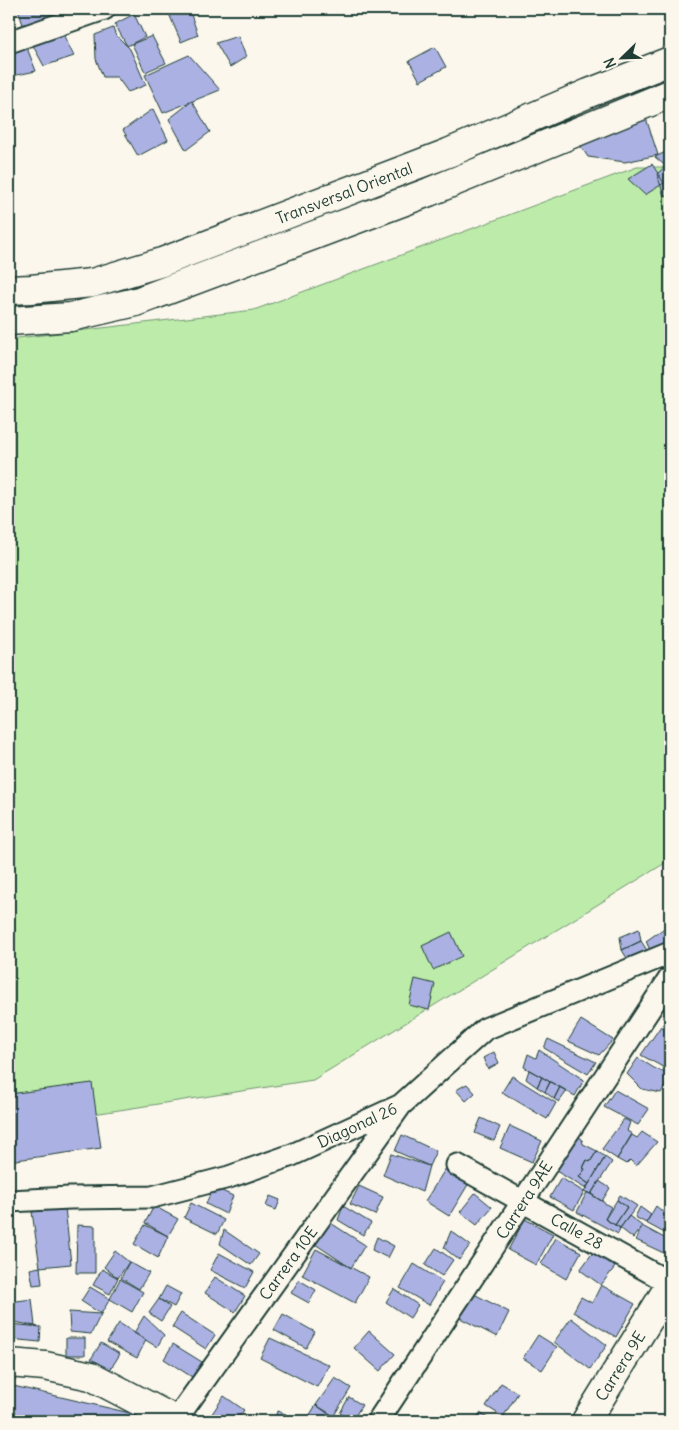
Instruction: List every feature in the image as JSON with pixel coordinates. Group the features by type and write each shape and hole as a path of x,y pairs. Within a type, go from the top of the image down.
{"main road":[{"name":"Transversal Oriental","path":"9,290 92,283 162,262 448,153 670,61"},
{"name":"Transversal Oriental","path":"9,321 71,317 136,302 429,192 670,94"},
{"name":"Carrera 9E","path":"586,1421 670,1284"},
{"path":"9,1363 45,1366 91,1376 176,1421"}],"street":[{"path":"9,42 104,9"},
{"name":"Diagonal 26","path":"9,1202 70,1198 152,1197 230,1177 292,1155 401,1105 485,1029 670,953"},
{"name":"Carrera 9AE","path":"378,1421 670,978"},
{"name":"Carrera 10E","path":"176,1421 401,1105"},
{"name":"Calle 28","path":"458,1165 670,1284"}],"green space":[{"path":"637,167 670,167 670,860 313,1080 74,1117 9,1097 9,339 254,310"}],"building":[{"path":"18,9 57,9 58,13 24,28"},
{"path":"167,9 189,9 198,35 181,42"},
{"path":"134,14 145,37 127,46 115,24"},
{"path":"113,28 116,35 130,49 146,85 128,92 117,77 103,77 96,59 95,35"},
{"path":"62,32 74,56 44,66 31,42"},
{"path":"152,36 166,63 145,72 132,44"},
{"path":"238,36 246,57 230,67 216,43"},
{"path":"25,43 36,71 12,76 9,65 9,51"},
{"path":"435,47 446,67 420,81 409,61"},
{"path":"189,55 220,90 163,113 145,75"},
{"path":"192,101 210,132 186,150 169,119"},
{"path":"153,109 168,140 138,156 123,130"},
{"path":"644,112 658,155 625,162 588,157 576,139"},
{"path":"670,150 670,170 655,157"},
{"path":"652,164 664,183 645,195 628,179"},
{"path":"668,164 670,170 670,195 664,196 657,174"},
{"path":"666,927 670,936 670,945 653,957 646,941"},
{"path":"639,929 641,941 622,950 620,937"},
{"path":"451,932 462,956 433,970 422,946"},
{"path":"641,941 650,955 631,965 622,950"},
{"path":"415,979 435,984 429,1010 409,1005"},
{"path":"581,1020 613,1040 599,1055 568,1041"},
{"path":"661,1026 670,1033 670,1071 641,1055"},
{"path":"548,1039 596,1062 588,1074 544,1048"},
{"path":"539,1050 584,1080 575,1096 524,1067 528,1054 536,1058"},
{"path":"494,1052 499,1063 488,1069 483,1058"},
{"path":"638,1058 670,1075 661,1093 642,1089 627,1074"},
{"path":"529,1070 542,1077 537,1087 526,1079"},
{"path":"512,1076 556,1103 547,1119 502,1092"},
{"path":"542,1077 550,1082 545,1092 537,1087"},
{"path":"550,1082 560,1087 554,1099 545,1092"},
{"path":"92,1083 101,1148 9,1161 9,1094"},
{"path":"467,1084 475,1093 466,1101 456,1090"},
{"path":"560,1087 567,1091 559,1102 554,1099"},
{"path":"615,1090 649,1109 638,1125 604,1107"},
{"path":"481,1118 500,1127 494,1141 475,1133"},
{"path":"624,1119 630,1122 627,1131 632,1134 617,1159 602,1149"},
{"path":"510,1126 542,1141 532,1162 500,1148"},
{"path":"642,1132 657,1142 636,1166 630,1160 626,1164 617,1159 632,1135 637,1138"},
{"path":"573,1133 582,1139 583,1144 597,1151 590,1162 587,1160 583,1168 585,1169 579,1177 589,1184 586,1189 556,1171 565,1156"},
{"path":"402,1135 436,1151 429,1166 395,1151"},
{"path":"597,1151 605,1157 589,1184 579,1177 585,1169 583,1168 587,1160 590,1162"},
{"path":"391,1154 429,1166 422,1192 383,1175"},
{"path":"605,1157 612,1162 591,1194 584,1192"},
{"path":"446,1168 469,1183 449,1216 425,1201"},
{"path":"561,1178 584,1192 574,1210 550,1197"},
{"path":"599,1181 610,1188 602,1201 591,1194"},
{"path":"359,1186 383,1197 375,1215 350,1204"},
{"path":"213,1187 233,1196 226,1214 206,1204"},
{"path":"587,1192 611,1207 605,1219 620,1228 618,1234 577,1212"},
{"path":"475,1193 492,1207 477,1225 460,1212"},
{"path":"620,1195 637,1206 620,1228 615,1225 627,1207 617,1200"},
{"path":"270,1196 280,1200 276,1210 266,1206"},
{"path":"617,1200 627,1207 615,1225 605,1219"},
{"path":"191,1203 224,1220 217,1234 184,1218"},
{"path":"154,1206 178,1219 168,1236 145,1223"},
{"path":"343,1206 371,1223 363,1235 338,1220"},
{"path":"656,1206 670,1218 670,1236 646,1223"},
{"path":"65,1207 71,1264 40,1267 32,1212"},
{"path":"640,1207 651,1215 646,1223 635,1217"},
{"path":"629,1216 642,1226 633,1238 620,1228"},
{"path":"9,1217 11,1217 13,1239 9,1240"},
{"path":"525,1219 553,1234 536,1265 508,1250"},
{"path":"326,1220 365,1245 351,1268 312,1242"},
{"path":"77,1225 95,1226 95,1273 76,1273"},
{"path":"145,1225 168,1236 158,1258 134,1244"},
{"path":"642,1226 668,1240 670,1236 670,1256 636,1240"},
{"path":"224,1230 259,1254 251,1265 220,1244"},
{"path":"451,1231 470,1245 459,1260 444,1248"},
{"path":"377,1237 394,1246 388,1258 372,1250"},
{"path":"556,1238 581,1252 566,1279 541,1264"},
{"path":"436,1248 453,1260 442,1276 425,1265"},
{"path":"316,1249 369,1277 355,1303 302,1275"},
{"path":"115,1251 129,1262 118,1278 104,1267"},
{"path":"594,1251 615,1267 601,1285 580,1270"},
{"path":"219,1253 254,1272 245,1288 210,1270"},
{"path":"9,1258 12,1258 13,1294 9,1294"},
{"path":"129,1262 149,1273 139,1289 121,1278"},
{"path":"414,1264 443,1282 429,1305 400,1288"},
{"path":"40,1267 42,1284 33,1285 30,1269"},
{"path":"102,1269 118,1278 110,1294 93,1285"},
{"path":"215,1277 245,1296 235,1312 205,1293"},
{"path":"120,1279 143,1292 132,1312 110,1299"},
{"path":"299,1280 316,1290 309,1303 291,1293"},
{"path":"601,1285 635,1304 616,1337 573,1312 581,1297 592,1303"},
{"path":"166,1286 181,1294 174,1307 159,1299"},
{"path":"90,1287 110,1299 101,1314 81,1301"},
{"path":"394,1289 418,1305 410,1318 386,1302"},
{"path":"470,1292 509,1312 497,1337 458,1317"},
{"path":"32,1299 35,1326 9,1321 9,1302"},
{"path":"159,1299 170,1307 161,1321 149,1313"},
{"path":"69,1312 101,1314 91,1334 70,1332"},
{"path":"181,1313 215,1335 206,1349 172,1327"},
{"path":"283,1314 315,1332 306,1348 274,1330"},
{"path":"144,1316 164,1335 157,1347 134,1333"},
{"path":"571,1318 607,1345 590,1369 554,1342"},
{"path":"119,1323 146,1340 137,1358 107,1342"},
{"path":"9,1324 41,1327 40,1342 9,1339"},
{"path":"369,1331 395,1354 380,1371 354,1348"},
{"path":"538,1335 557,1347 542,1370 523,1358"},
{"path":"66,1338 85,1338 85,1355 66,1355"},
{"path":"270,1338 329,1365 317,1387 260,1358"},
{"path":"101,1343 120,1354 110,1370 91,1359"},
{"path":"173,1344 202,1362 192,1377 164,1359"},
{"path":"335,1378 351,1388 333,1417 316,1405"},
{"path":"501,1383 518,1393 503,1417 486,1406"},
{"path":"9,1385 143,1416 140,1421 9,1421"},
{"path":"224,1396 244,1410 236,1421 207,1421"},
{"path":"349,1397 362,1405 352,1421 340,1413"},
{"path":"316,1405 342,1421 306,1421"},
{"path":"277,1411 286,1414 284,1421 275,1419"},
{"path":"480,1413 492,1421 474,1421"}]}
